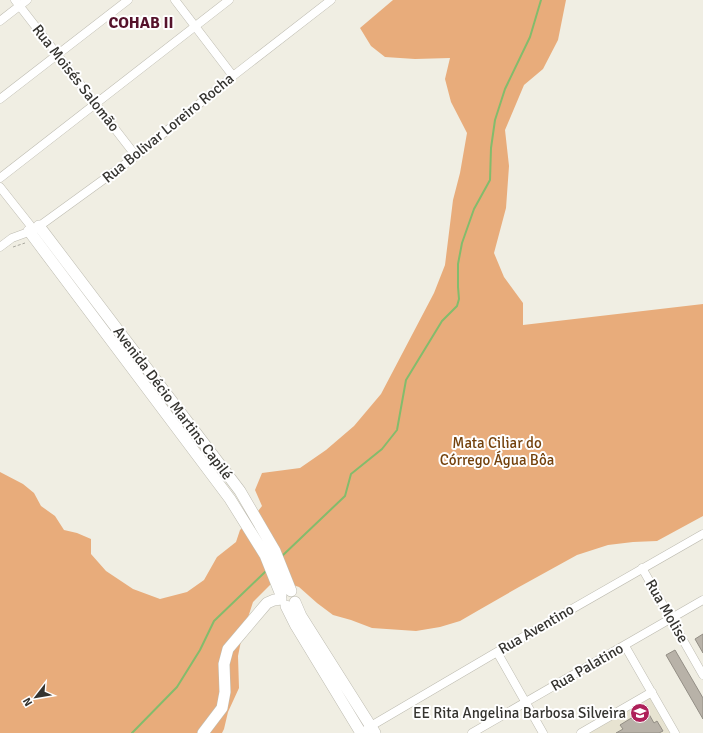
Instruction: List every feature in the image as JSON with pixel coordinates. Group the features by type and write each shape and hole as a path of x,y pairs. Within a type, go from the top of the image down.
{"street":[{"path":"0,22 18,3 27,0"},
{"path":"0,100 128,0"},
{"path":"175,0 232,76"},
{"path":"0,178 229,0"},
{"name":"Rua Bolivar Loreiro Rocha","path":"0,247 12,238 34,229 136,156 232,76 331,0"},
{"name":"Rua Moisés Salomão","path":"18,3 136,156"},
{"path":"0,187 34,229"},
{"name":"Avenida Décio Martins Capilé","path":"34,229 230,499 265,555 274,563 296,626 362,733"},
{"name":"Rua Aventino","path":"362,733 373,729 497,652 703,534"},
{"name":"Rua Molise","path":"642,568 703,675"},
{"path":"203,733 222,708 225,692 224,664 228,649 267,602 287,598"},
{"name":"Avenida Décio Martins Capilé","path":"287,598 301,616 373,729"},
{"name":"Rua Palatino","path":"472,733 703,600"},
{"path":"624,646 675,733"},
{"path":"497,652 543,733"},
{"path":"582,733 652,692"}],"shaded area":[{"name":"EE Rita Angelina Barbosa Silveira","path":"651,693 675,733 582,733"}],"green space":[{"name":"Mata Ciliar do Córrego Água Bôa","path":"393,0 566,0 558,40 543,69 524,85 505,130 509,166 506,208 494,253 504,277 523,303 523,325 703,304 703,516 657,541 608,545 577,555 460,621 440,627 416,631 372,628 333,615 299,587 276,579 253,602 242,636 238,656 239,688 228,712 222,733 0,733 0,472 23,484 34,493 41,506 55,516 64,530 77,533 91,539 91,554 106,571 133,589 160,599 187,592 204,580 217,557 236,542 240,530 262,506 255,490 262,473 300,468 326,450 354,426 381,394 434,293 445,265 453,200 460,173 467,133 451,102 445,79 450,58 415,59 385,57 371,46 360,28"}],"building":[{"path":"703,634 703,653 695,639"},
{"path":"675,650 703,698 703,719 666,655"},
{"path":"646,709 654,723 657,721 663,731 659,733 616,733 623,729 620,725"}],"waterway":[{"path":"281,557 345,496 351,474 382,449 397,430 406,380 442,321 457,306 459,299 458,264 462,243 474,209 490,180 491,148 495,120 505,89 530,37 541,0"},
{"path":"132,733 177,687 200,650 214,621 266,571"}],"place":[{"name":"EE Rita Angelina Barbosa Silveira","path":"640,713"}],"district":[{"name":"COHAB II","path":"141,23"}]}
